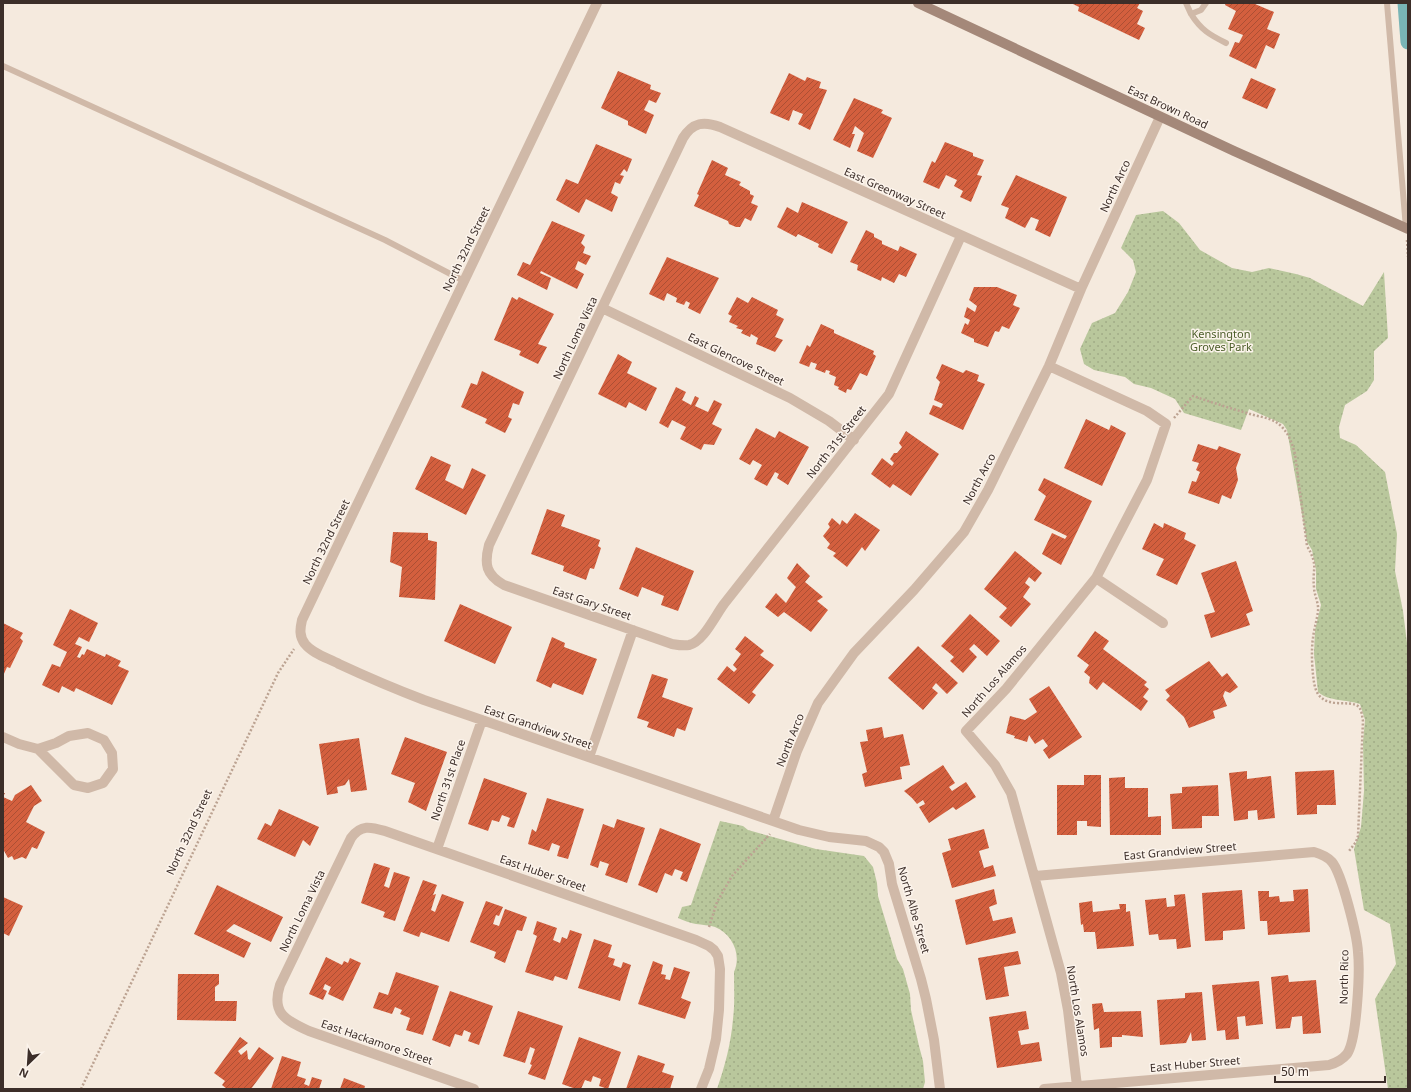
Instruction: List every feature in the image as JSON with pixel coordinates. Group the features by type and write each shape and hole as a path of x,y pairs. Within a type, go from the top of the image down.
{"main road":[{"name":"East Brown Road","path":"918,3 1160,117 1407,228"}],"street":[{"name":"North 32nd Street","path":"302,640 300,633 302,620 597,3"},
{"name":"North Arco","path":"773,821 797,751 818,703 854,653 914,590 964,532 988,490 1049,366 1081,289 1160,117"},
{"name":"East Greenway Street","path":"698,124 720,127 1081,289"},
{"name":"North Loma Vista","path":"487,569 486,561 489,545 684,138 692,127 698,124"},
{"name":"North 31st Street","path":"696,642 703,635 724,604 889,394 961,236"},
{"name":"East Glencove Street","path":"602,308 790,398 816,412 854,440"},
{"path":"1049,366 1147,411 1166,424"},
{"name":"North Los Alamos","path":"1077,1086 1071,1031 1063,985 1035,876 1011,793 995,765 966,731 1006,689 1096,578 1147,480 1166,424"},
{"name":"East Gary Street","path":"487,569 492,576 504,585 680,646 696,642"},
{"path":"1096,578 1163,623"},
{"path":"589,757 633,630"},
{"name":"East Grandview Street","path":"302,640 317,653 375,680 417,697 773,821"},
{"name":"North 31st Place","path":"437,849 482,720"},
{"path":"3,737 19,744 38,749 74,784 88,788 103,783 113,769 112,753 104,740 88,733 69,736 38,749"},
{"name":"North Albe Street","path":"773,821 815,834 866,842 879,847 884,852 889,864 892,884 926,999 934,1040 940,1089"},
{"name":"East Huber Street","path":"361,828 369,827 386,831 696,940 714,950 718,956 720,969 718,1025 713,1054 702,1089"},
{"name":"North Loma Vista","path":"278,1009 277,1001 280,985 351,838 355,832 361,828"},
{"name":"East Grandview Street","path":"1035,876 1308,852 1314,852 1327,857"},
{"name":"North Rico","path":"1327,857 1332,862 1339,875 1355,932 1358,953 1354,1036 1350,1049 1346,1055"},
{"name":"East Hackamore Street","path":"278,1009 282,1016 289,1021 308,1030 474,1089"},
{"name":"East Huber Street","path":"1044,1089 1329,1065 1341,1060 1346,1055"}],"lane":[{"path":"1186,3 1197,24 1208,34 1226,43"},
{"path":"1191,14 1201,10 1206,3"},
{"path":"1387,3 1407,228"},
{"path":"3,66 385,240 464,281"}],"path":[{"path":"1407,228 1408,258"},
{"path":"1166,424 1177,416 1193,396 1249,414 1270,419 1280,425 1288,434 1292,443 1295,454 1307,546 1315,566 1314,587 1318,610 1312,640 1313,678 1315,689 1325,700 1334,703 1354,704 1359,707 1362,712 1363,722 1358,836 1356,842 1349,851"},
{"name":"North 32nd Street","path":"81,1089 278,672 302,640"},
{"path":"709,927 723,890 732,876 770,834"}],"green space":[{"name":"Kensington Groves Park","path":"1163,211 1179,223 1200,250 1232,268 1252,272 1269,268 1310,278 1363,306 1384,272 1388,338 1374,351 1374,380 1367,391 1345,405 1339,427 1340,438 1356,445 1385,472 1397,534 1395,571 1403,611 1408,651 1408,1089 1388,1089 1375,999 1396,964 1390,924 1364,910 1354,849 1361,827 1364,791 1363,742 1365,720 1360,704 1333,699 1318,692 1314,654 1315,630 1321,605 1316,589 1316,570 1312,550 1307,542 1287,430 1283,424 1249,409 1241,430 1184,413 1175,399 1151,388 1134,384 1125,377 1094,370 1084,364 1080,349 1092,323 1115,313 1128,292 1136,272 1133,260 1121,248 1136,215"},
{"path":"720,821 743,826 748,830 816,849 864,856 873,867 877,883 878,896 897,959 903,969 910,994 911,1010 923,1061 925,1082 923,1089 717,1089 723,1072 731,1037 734,1007 734,972 737,958 736,952 731,940 721,930 713,926 694,924 678,918 682,907 691,905"}],"building":[{"path":"1071,3 1140,3 1137,8 1143,11 1137,24 1145,28 1139,40 1078,11 1079,7"},
{"path":"1226,3 1256,3 1255,4 1274,12 1267,29 1280,34 1274,49 1266,45 1256,69 1229,56 1235,42 1239,43 1243,35 1228,29 1236,11 1225,5"},
{"path":"618,71 651,85 650,89 661,93 656,103 649,100 644,110 654,115 646,134 628,125 628,121 601,108"},
{"path":"789,73 805,81 807,77 821,82 819,88 827,90 810,130 798,124 803,114 793,110 789,121 770,113"},
{"path":"1251,78 1276,89 1267,109 1242,98"},
{"path":"854,98 883,110 881,113 892,118 873,158 857,151 864,133 855,126 852,134 855,134 850,148 833,140"},
{"path":"945,142 973,153 973,156 984,160 977,175 982,176 971,202 960,197 963,191 954,186 957,180 946,175 939,189 923,182 932,161 935,163"},
{"path":"596,144 632,159 627,172 624,169 620,175 624,176 620,184 615,182 611,193 618,197 612,212 586,199 579,213 556,200 566,179 578,184"},
{"path":"712,160 728,168 725,175 741,182 739,185 750,191 750,194 754,196 751,203 758,206 751,221 745,218 740,227 729,224 728,221 694,206 699,195 697,194"},
{"path":"1016,175 1067,197 1050,237 1035,230 1039,220 1031,217 1025,228 1005,218 1009,208 1001,205"},
{"path":"802,202 848,222 832,254 818,247 819,244 798,234 796,237 777,227 787,207 798,213"},
{"path":"552,221 585,235 581,243 585,247 583,253 591,256 586,265 578,261 575,269 584,274 577,289 541,271 540,273 551,278 547,290 517,275 523,262 530,265"},
{"path":"866,230 874,234 874,237 882,241 882,244 898,251 900,246 917,254 906,277 899,274 894,283 882,277 881,281 857,270 858,265 850,262"},
{"path":"667,257 719,278 700,314 688,308 690,303 686,301 684,305 676,302 677,298 667,293 664,301 649,294"},
{"path":"974,287 997,287 1017,295 1013,305 1020,308 1009,329 1002,326 999,332 995,331 988,347 974,342 974,339 961,333 965,323 968,325 970,320 964,317 967,307 975,312 977,306 969,300"},
{"path":"512,297 517,300 519,297 554,314 538,344 547,347 538,364 519,355 521,351 494,340"},
{"path":"737,297 748,303 752,297 778,310 776,315 784,319 775,337 783,340 775,352 756,344 758,338 751,334 750,337 741,333 743,330 736,328 738,326 729,322 732,316 728,314"},
{"path":"821,324 834,330 834,333 874,351 873,354 876,356 867,376 860,373 851,390 847,389 846,393 834,385 836,377 829,374 830,371 826,370 825,373 815,369 817,364 811,362 809,367 799,363 807,345 810,347"},
{"path":"618,354 632,362 627,373 657,388 646,411 629,402 626,408 598,394"},
{"path":"942,364 963,373 966,370 979,375 977,381 985,384 963,430 929,414 933,405 941,408 943,404 934,400 940,382 936,378"},
{"path":"482,371 524,392 519,405 513,403 508,417 512,419 505,433 485,423 487,419 461,407 471,383 477,385"},
{"path":"676,387 686,392 682,400 691,405 695,396 699,398 695,406 708,412 714,400 722,404 712,424 722,429 714,445 704,444 701,450 680,439 686,427 672,420 668,428 659,423"},
{"path":"1086,419 1109,430 1111,425 1126,433 1102,486 1064,468"},
{"path":"756,428 775,438 779,431 809,447 788,485 777,478 779,474 775,472 767,486 754,479 762,465 753,460 750,465 739,459"},
{"path":"906,431 939,454 911,496 893,484 890,488 871,474 882,458 892,466 894,463 890,459 894,453 897,453 902,447 899,443"},
{"path":"1198,444 1217,450 1219,446 1241,454 1236,468 1238,480 1231,499 1222,495 1219,504 1188,493 1192,481 1196,482 1200,472 1196,470 1199,463 1192,461"},
{"path":"431,456 451,465 445,480 463,489 472,468 486,475 466,515 415,489"},
{"path":"1044,478 1092,501 1061,565 1042,554 1052,533 1065,539 1067,536 1034,520 1046,496 1038,490"},
{"path":"547,509 565,515 561,526 600,540 598,546 601,548 594,569 590,568 586,580 563,571 564,566 531,554"},
{"path":"855,513 880,530 865,551 862,547 847,567 833,556 836,553 827,548 830,544 823,536 830,527 828,524 832,518 840,525 842,520 847,524"},
{"path":"1154,523 1163,528 1164,523 1186,533 1184,539 1196,545 1177,585 1156,575 1164,559 1142,549"},
{"path":"393,532 428,533 428,540 437,542 435,600 399,597 402,567 390,562"},
{"path":"636,547 694,571 678,611 661,605 664,596 642,587 638,597 619,589"},
{"path":"1015,551 1042,573 1035,582 1029,577 1025,583 1030,587 1023,597 1031,604 1011,627 999,617 1007,608 984,589"},
{"path":"1236,561 1253,611 1246,614 1250,625 1211,638 1204,615 1215,612 1201,573"},
{"path":"797,563 810,576 805,582 823,597 817,601 828,610 811,632 784,612 778,617 765,607 776,593 786,603 796,587 787,578"},
{"path":"460,604 512,627 495,664 444,641"},
{"path":"70,609 98,623 89,642 79,637 75,644 82,647 77,657 80,658 82,654 84,655 87,649 105,657 106,654 121,661 118,666 129,671 112,705 76,688 74,692 62,686 59,693 42,685 52,664 60,667 67,652 53,645"},
{"path":"970,614 1000,641 987,656 974,644 969,649 977,657 963,673 950,661 954,657 941,646"},
{"path":"3,623 23,633 20,638 23,641 10,668 7,667 3,676"},
{"path":"1095,631 1109,641 1103,649 1147,682 1144,685 1149,689 1143,697 1148,701 1141,711 1103,682 1097,690 1089,683 1090,677 1084,672 1089,665 1077,656"},
{"path":"745,636 764,651 760,655 774,665 752,692 756,695 749,704 717,679 727,666 734,672 737,669 733,665 741,654 735,649"},
{"path":"552,637 565,643 564,647 597,659 583,695 553,683 551,688 536,681"},
{"path":"918,646 958,683 947,694 936,683 932,688 938,693 923,710 888,678"},
{"path":"1209,661 1222,677 1227,673 1238,687 1230,693 1225,691 1223,696 1227,706 1213,711 1215,718 1189,728 1184,717 1166,700 1170,696 1165,690"},
{"path":"652,674 668,679 662,697 693,708 685,731 677,728 674,737 647,727 649,722 637,718"},
{"path":"1049,686 1082,737 1049,759 1043,750 1048,746 1043,739 1035,744 1029,735 1027,742 1014,738 1015,736 1006,733 1010,716 1025,720 1037,712 1029,699"},
{"path":"882,727 884,738 903,734 910,765 900,767 902,779 865,787 862,774 867,772 860,742 868,741 866,730"},
{"path":"405,737 447,752 426,811 408,802 415,783 391,774"},
{"path":"359,738 367,790 351,792 349,779 345,785 337,787 338,793 327,795 319,744"},
{"path":"943,765 955,783 949,787 952,791 966,782 976,797 956,810 953,807 929,823 919,807 925,804 923,800 917,804 904,791"},
{"path":"1334,770 1336,805 1317,805 1317,814 1297,815 1295,772"},
{"path":"1247,771 1247,779 1271,776 1275,818 1258,820 1257,810 1248,811 1248,819 1234,821 1229,773"},
{"path":"1084,775 1101,775 1101,827 1087,826 1087,821 1077,821 1077,835 1057,835 1057,785 1084,785"},
{"path":"1125,777 1125,788 1148,788 1148,817 1161,816 1161,835 1110,835 1109,778"},
{"path":"484,778 527,793 514,828 507,826 510,818 502,815 499,822 492,820 488,831 468,824"},
{"path":"31,785 42,801 34,806 26,822 45,832 37,849 32,847 26,859 22,857 14,860 12,856 8,858 3,849 3,797 12,801 15,795"},
{"path":"1218,785 1219,816 1202,816 1202,828 1172,829 1170,794 1182,793 1182,787"},
{"path":"547,798 584,809 568,859 557,856 560,846 552,843 549,851 528,844 532,829 536,832"},
{"path":"279,809 319,827 310,846 303,840 295,857 257,839 265,823 271,826"},
{"path":"617,819 645,828 627,883 605,875 609,864 600,861 598,868 590,865 603,824 614,828"},
{"path":"660,828 701,844 687,882 680,879 683,872 675,869 672,876 665,873 657,893 638,885"},
{"path":"984,829 989,848 979,851 984,868 993,865 996,876 952,888 942,853 951,850 948,839"},
{"path":"374,863 390,868 384,886 389,888 394,872 410,877 395,921 383,917 385,912 361,903"},
{"path":"423,880 437,885 433,895 436,894 431,910 435,912 442,894 464,902 449,942 421,932 419,937 403,931"},
{"path":"217,885 283,917 271,942 234,924 226,931 251,943 244,958 194,934"},
{"path":"994,889 997,904 989,907 993,921 1012,917 1016,933 966,945 955,900"},
{"path":"1308,889 1310,932 1268,935 1267,921 1260,921 1258,891 1269,891 1269,897 1279,896 1280,902 1294,901 1293,890"},
{"path":"1242,890 1245,929 1223,931 1223,940 1205,941 1202,893"},
{"path":"1185,894 1191,947 1177,949 1176,939 1159,940 1158,934 1149,935 1145,900 1166,898 1167,907 1175,906 1174,895"},
{"path":"3,897 23,906 9,936 3,933"},
{"path":"486,901 503,907 499,916 496,915 493,924 499,926 505,909 527,917 522,931 517,930 505,963 494,958 496,952 470,942"},
{"path":"1092,901 1093,912 1120,909 1119,904 1126,904 1126,912 1130,911 1134,946 1097,949 1095,932 1084,932 1083,924 1081,925 1079,903"},
{"path":"537,921 557,928 553,940 560,943 562,937 567,939 570,930 582,934 567,980 555,976 553,981 525,972 537,936 533,934"},
{"path":"594,939 612,945 608,957 615,959 613,965 621,968 623,962 631,965 620,1001 578,988"},
{"path":"1018,951 1021,964 1004,967 1009,996 986,1000 978,958"},
{"path":"326,957 342,965 344,961 348,963 350,958 361,963 343,1001 328,994 331,987 325,984 323,989 327,991 323,1000 309,994"},
{"path":"653,961 663,965 661,974 666,975 665,979 670,980 674,967 690,972 681,998 691,1002 685,1019 638,1004"},
{"path":"396,972 439,986 423,1035 406,1030 410,1018 400,1014 402,1010 395,1007 392,1014 373,1008 379,992 388,995"},
{"path":"178,974 219,974 219,984 215,987 215,1001 237,1001 236,1021 177,1020"},
{"path":"1288,975 1289,982 1316,980 1321,1033 1303,1034 1302,1016 1292,1017 1290,1028 1276,1029 1271,977"},
{"path":"1259,981 1263,1024 1246,1026 1245,1016 1237,1017 1239,1039 1226,1040 1225,1030 1217,1031 1212,985"},
{"path":"450,991 493,1006 479,1045 468,1041 471,1033 464,1030 462,1036 455,1034 450,1047 432,1040"},
{"path":"1202,992 1206,1040 1192,1041 1191,1032 1186,1043 1160,1045 1157,1000 1185,998 1185,993"},
{"path":"1102,1003 1104,1012 1141,1011 1143,1037 1122,1035 1122,1037 1112,1037 1112,1047 1100,1048 1099,1028 1094,1030 1092,1004"},
{"path":"518,1011 563,1026 545,1080 528,1074 532,1065 530,1064 535,1049 530,1047 525,1063 503,1056"},
{"path":"1026,1011 1029,1029 1018,1031 1021,1045 1039,1042 1042,1061 997,1068 989,1017"},
{"path":"240,1037 248,1043 238,1051 241,1055 247,1050 248,1059 250,1060 259,1047 274,1058 251,1089 227,1089 222,1085 225,1081 214,1073"},
{"path":"579,1037 621,1052 608,1089 599,1086 601,1079 593,1076 591,1082 585,1080 581,1089 576,1089 562,1084"},
{"path":"638,1055 665,1064 662,1072 674,1076 670,1089 626,1089"},
{"path":"282,1056 301,1062 297,1076 306,1079 304,1084 309,1086 312,1077 322,1080 319,1089 271,1089"},
{"path":"344,1078 365,1086 364,1089 340,1089"}],"waterway":[{"path":"1405,3 1408,42"}]}
